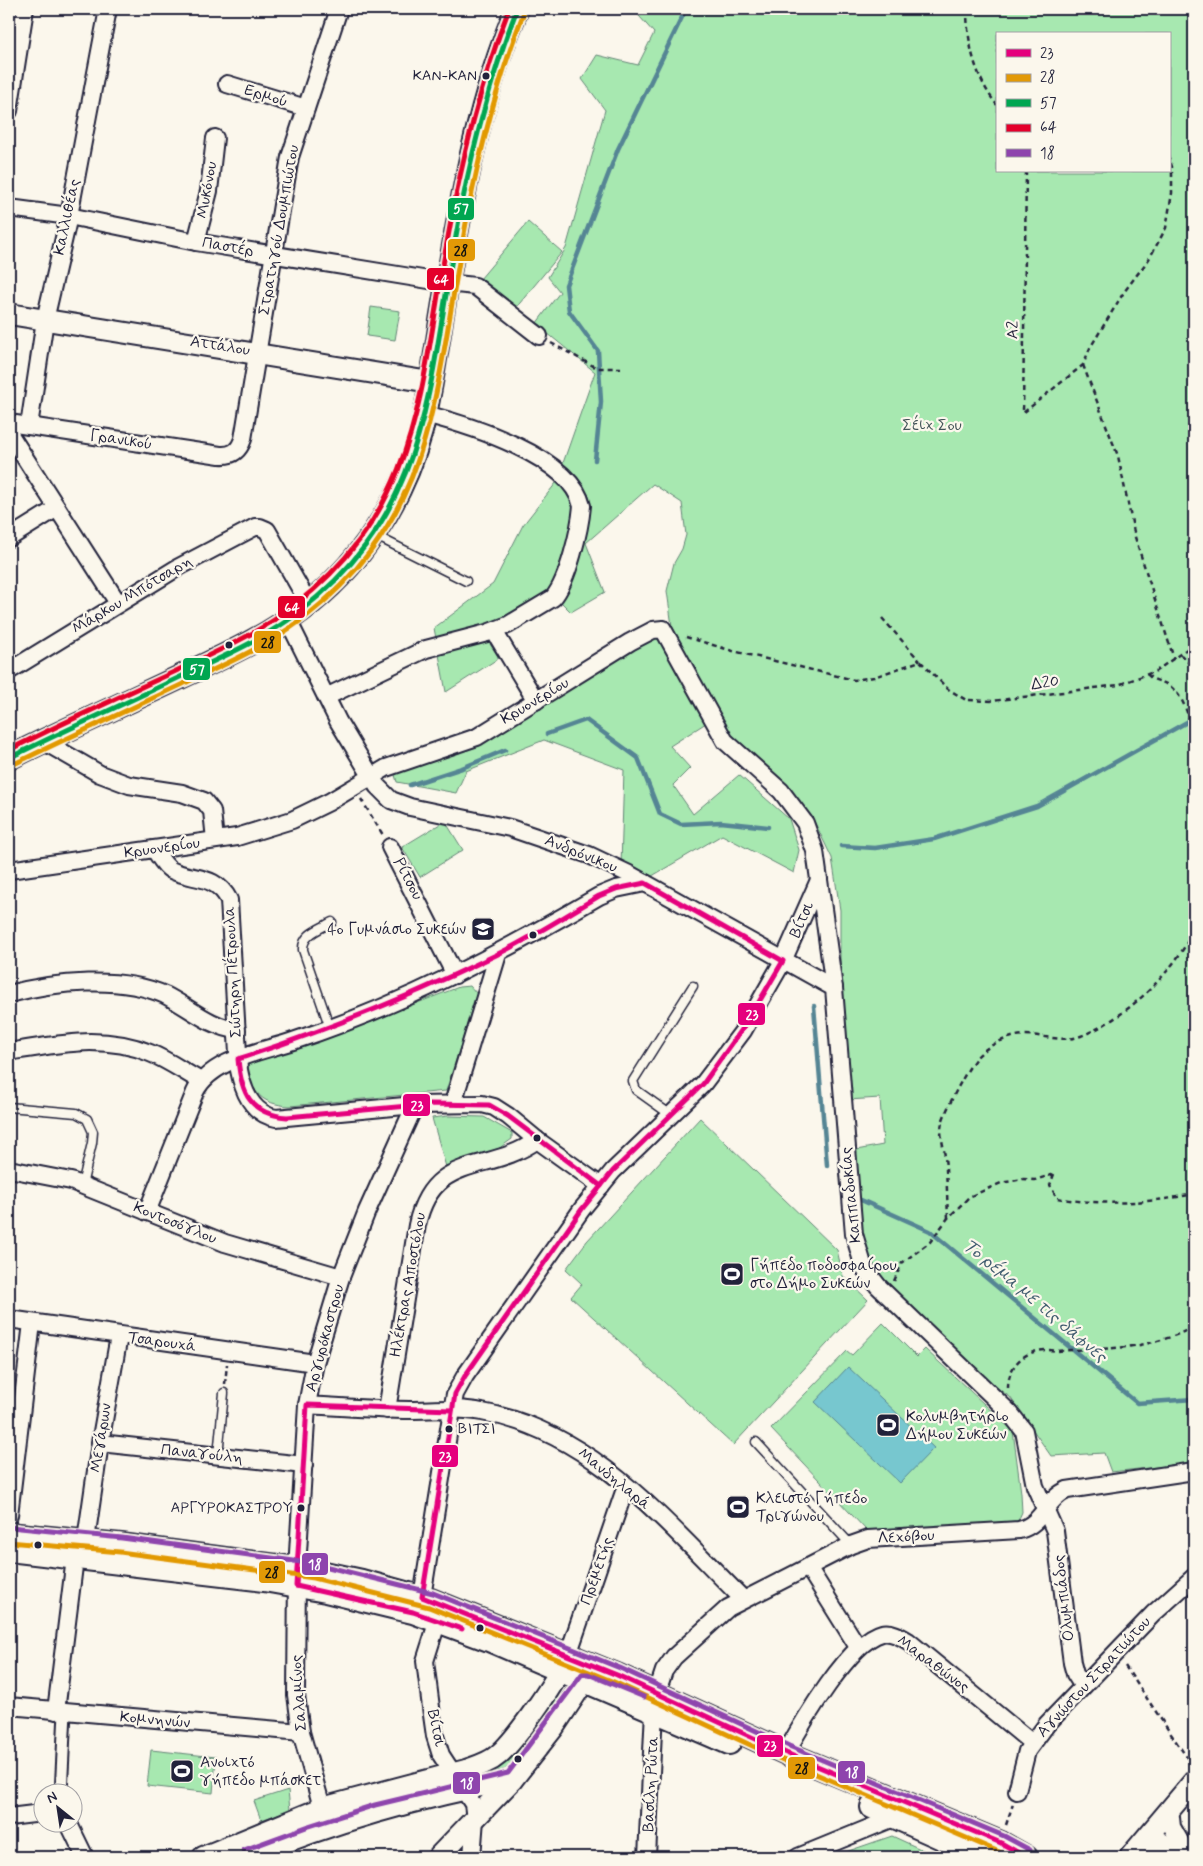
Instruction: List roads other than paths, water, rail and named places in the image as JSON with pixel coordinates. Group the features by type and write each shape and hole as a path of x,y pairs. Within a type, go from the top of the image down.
{"main road":[{"path":"9,758 209,663 288,620 309,604 351,563 373,535 403,482 416,448 425,414 447,284 478,128 501,53 517,9"},
{"path":"9,1534 80,1550 241,1577 348,1578 422,1597 564,1663"},
{"path":"9,1550 80,1550"},
{"path":"297,1578 438,1620 564,1663 786,1753 1000,1843 1026,1857"},
{"path":"656,1701 896,1817 984,1857"}],"street":[{"path":"9,111 14,44 25,9"},
{"name":"Καλλιθέας","path":"29,426 45,320 69,216 108,9"},
{"name":"Στρατηγού Δουμπιώτου","path":"234,453 243,439 290,157 339,9"},
{"name":"Ερμού","path":"227,84 306,108"},
{"name":"Μυκόνου","path":"196,242 209,191 215,138"},
{"name":"Παστέρ","path":"9,208 69,216 196,242 447,284 476,286 539,336"},
{"name":"Αττάλου","path":"9,314 258,352 430,382"},
{"path":"326,697 426,649 494,631 543,605 558,592 568,571 581,512 581,500 566,479 537,456 496,437 425,414"},
{"name":"Γρανικού","path":"9,423 220,456 234,453"},
{"path":"9,434 118,603"},
{"path":"9,538 57,508"},
{"name":"Μάρκου Μπότσαρη","path":"9,671 118,603 202,554 260,527 266,530 309,604"},
{"path":"288,620 338,721 371,777"},
{"name":"Κρυονερίου","path":"9,870 215,840 252,833 292,820 386,768 477,737 643,635 664,629 722,737 781,791 800,814 812,840 820,878"},
{"path":"494,631 536,702"},
{"path":"43,741 100,774 129,784 182,794 204,801 212,811 215,840"},
{"name":"Ανδρόνικου","path":"371,777 382,793 398,804 480,820 525,832 589,855 645,883 783,961"},
{"path":"176,846 194,875"},
{"name":"Ρίτσου","path":"390,847 455,975"},
{"name":"Σώτηρη Πέτρουλα","path":"154,849 170,869 194,875 217,885 229,900 238,1059 245,1092 255,1107 271,1117 287,1117 415,1105 482,1104 494,1107 536,1140 601,1186"},
{"path":"820,878 834,988"},
{"name":"Βίτσι","path":"422,1597 455,1394 465,1376 535,1274 601,1186 703,1084 730,1049 756,1012 783,961 820,878"},
{"path":"147,1212 201,1081 216,1070 238,1059 330,1028 455,975 498,954 598,896 616,889 645,883"},
{"path":"453,1103 498,954"},
{"path":"783,961 834,988"},
{"path":"9,994 51,986 103,984 141,986 165,995 219,1027 237,1030"},
{"name":"Καππαδοκίας","path":"834,988 854,1234 864,1268 870,1278 886,1295 1008,1411 1024,1431 1035,1486 1046,1510"},
{"path":"9,1052 82,1041 108,1042 151,1053 201,1081"},
{"name":"Αργυρόκαστρου","path":"297,1578 307,1405 315,1363 341,1277 367,1211 415,1105"},
{"name":"Ηλέκτρας Αποστόλου","path":"386,1410 417,1225 425,1197 435,1186 452,1174 516,1151 536,1140"},
{"name":"Κοντοσόγλου","path":"9,1170 39,1173 82,1185 238,1247 341,1277"},
{"name":"Τσαρουχά","path":"9,1319 315,1363"},
{"path":"9,1515 32,1323"},
{"name":"Μεγάρων","path":"60,1784 60,1712 80,1550 119,1336"},
{"name":"Μανδηλαρά","path":"307,1405 386,1410 452,1410 490,1413 552,1436 594,1460 626,1486 742,1598"},
{"name":"Παναγούλη","path":"100,1443 304,1464"},
{"name":"Λεχόβου","path":"656,1701 664,1671 674,1657 720,1614 742,1598 851,1545 868,1539 1019,1530 1034,1524 1057,1496 1067,1490 1194,1471"},
{"name":"Πρεμετής","path":"564,1663 626,1486"},
{"name":"Ολυμπιάδος","path":"1046,1510 1057,1538 1073,1670 1082,1685"},
{"path":"808,1567 858,1647"},
{"name":"Αγνώστου Στρατιώτου","path":"1017,1790 1025,1759 1032,1743 1082,1685 1171,1597 1194,1577"},
{"name":"Σαλαμίνος","path":"297,1578 296,1687 301,1732 325,1817"},
{"name":"Βίτσι","path":"438,1620 426,1655 435,1736 442,1755 473,1804 476,1819 472,1857"},
{"name":"Μαραθώνος","path":"786,1753 805,1720 858,1647 883,1633 902,1638 1032,1743"},
{"path":"459,1782 502,1751 564,1663"},
{"path":"438,1857 512,1780 554,1726 590,1673"},
{"name":"Βασίλη Ρώτα","path":"647,1857 656,1701"},
{"name":"Κομνηνών","path":"9,1706 301,1732"},
{"path":"203,1857 325,1817 459,1782 512,1780"},
{"path":"1140,1846 1194,1781"},
{"path":"1170,1808 1170,1822 1180,1853"},
{"path":"9,1817 32,1814"},
{"path":"247,1857 325,1817"},
{"path":"798,1857 896,1817"},
{"path":"74,1834 85,1857"},
{"path":"1140,1846 1164,1843 1180,1853"}],"lane":[{"path":"373,535 466,581"},
{"path":"330,1028 302,943 308,936 332,922"},
{"path":"671,1115 636,1090 632,1081 694,986"},
{"path":"9,1107 76,1113 87,1119 93,1132 82,1185"},
{"path":"218,1456 224,1393"},
{"path":"756,1442 851,1545"}],"water":[{"path":"848,1367 934,1448 900,1483 815,1402"}],"waterway":[{"path":"595,460 601,402 598,351 569,311 566,285 618,149 686,9"},
{"path":"841,846 875,848 934,839 1037,806 1194,718"},
{"path":"547,734 586,720 638,758 660,814 681,824 721,822 768,827"},
{"path":"410,785 462,768 505,750"},
{"path":"814,1006 827,1165"},
{"name":"Το ρέμα με τις δάφνες","path":"861,1200 930,1231 1137,1403 1194,1399"}],"place":[{"name":"ΚΑΝ-ΚΑΝ","path":"486,76"},
{"name":"4ο Γυμνάσιο Συκεών","path":"483,929"},
{"name":"Γήπεδο ποδοσφαίρου στο Δήμο Συκεών","path":"732,1274"},
{"name":"Κολυμβητήριο Δήμου Συκεών","path":"888,1425"},
{"name":"ΒΙΤΣΙ","path":"449,1429"},
{"name":"Κλειστό Γήπεδο Τριγώνου","path":"738,1507"},
{"name":"ΑΡΓΥΡΟΚΑΣΤΡΟΥ","path":"301,1508"},
{"name":"Ανοιχτό γήπεδο μπάσκετ","path":"182,1771"}],"park label":[{"name":"Σέιχ Σου","path":"932,425"}]}
